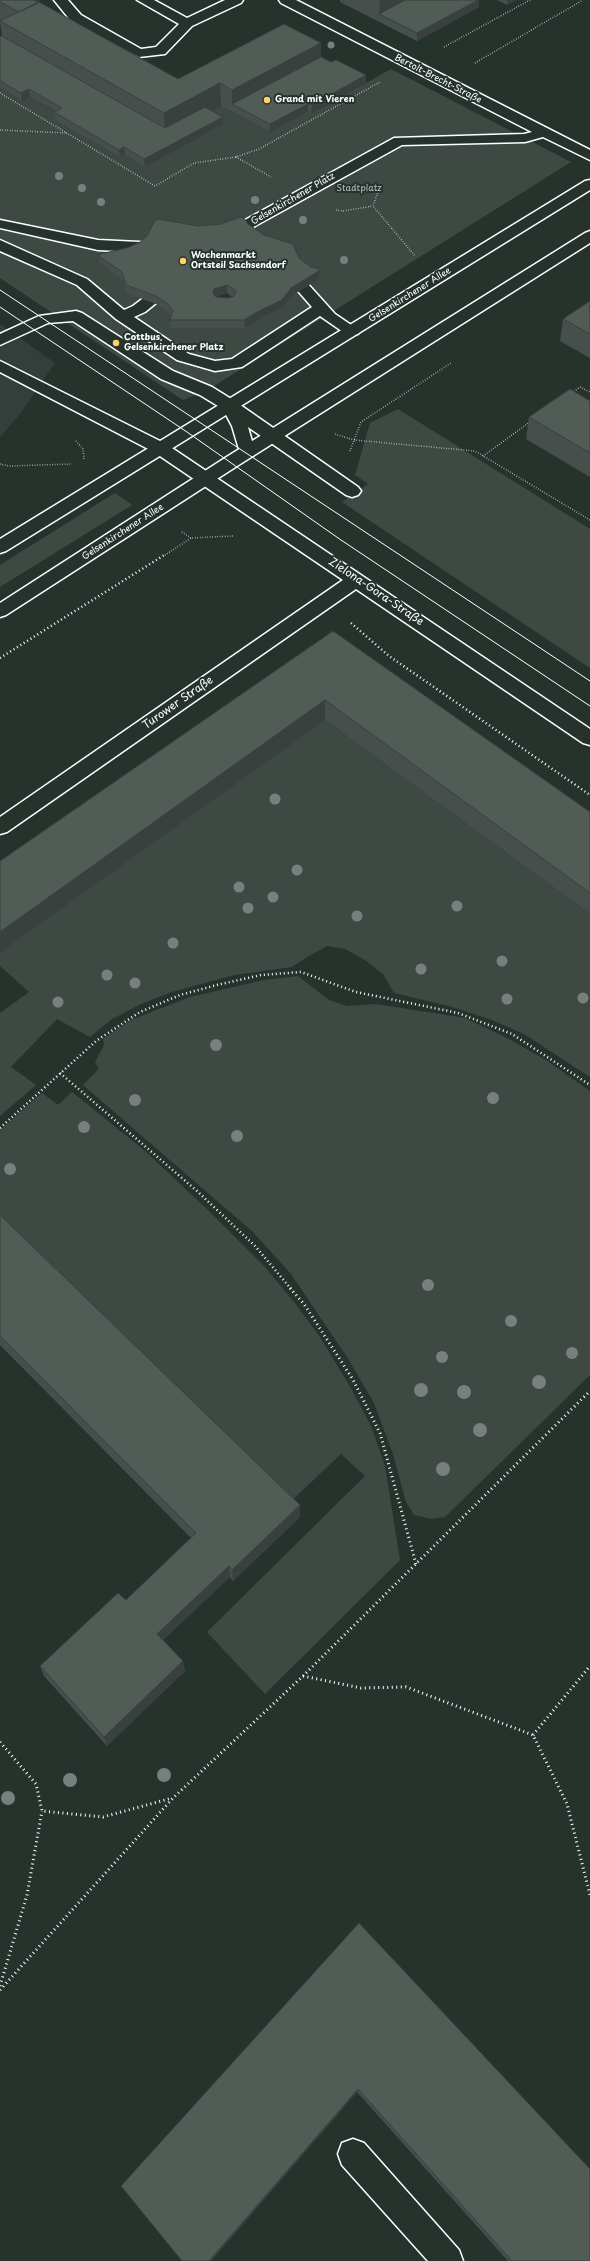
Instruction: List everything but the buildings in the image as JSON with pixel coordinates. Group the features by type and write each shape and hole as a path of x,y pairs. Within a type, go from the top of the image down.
{"main road":[{"path":"61,0 76,18 139,53 160,52 186,23 236,0"},
{"path":"144,0 186,23"},
{"name":"Bertolt-Brecht-Straße","path":"286,0 443,82 590,156"},
{"name":"Gelsenkirchener Platz","path":"233,256 212,251 250,223 399,140 525,138 543,133"},
{"name":"Gelsenkirchener Allee","path":"0,547 590,184"},
{"path":"0,224 98,245 174,249"},
{"name":"Gelsenkirchener Allee","path":"0,611 246,452 590,236"},
{"path":"0,245 82,282 122,316 182,357 215,366 236,363 322,308"},
{"path":"269,263 284,266 329,317 352,331"},
{"path":"122,316 139,309 182,275"},
{"path":"0,340 45,319 76,316 168,375 206,391 230,406 352,491"},
{"name":"Zielona-Gora-Straße","path":"0,366 160,448 357,579 590,738"},
{"path":"230,406 240,426 246,452"},
{"name":"Turower Straße","path":"0,827 357,579"},
{"path":"354,2154 448,2261"}],"path":[{"path":"443,82 583,0"},
{"path":"0,93 155,186 194,163 236,157 259,149"},
{"path":"0,130 67,133"},
{"path":"411,141 413,148 408,159 385,174 373,206 419,261"},
{"path":"236,157 301,194"},
{"path":"567,396 580,387 590,392"},
{"path":"483,456 535,419"},
{"path":"332,433 354,440 475,452 590,520"},
{"path":"74,440 83,449 85,464"},
{"path":"0,464 9,466 77,464"},
{"path":"0,658 191,538 233,536 239,540"},
{"path":"326,600 389,656 590,795"},
{"path":"0,1128 96,1041 140,1012 180,995 261,975 301,972 356,992 465,1016 512,1034 590,1085"},
{"path":"60,1073 197,1191 256,1247 304,1304 352,1378 380,1433 416,1564"},
{"path":"0,1990 173,1798 303,1676 590,1391"},
{"path":"533,1735 590,1666"},
{"path":"303,1676 361,1688 406,1688 533,1735 568,1804 590,1896"},
{"path":"0,1742 36,1784 42,1811 27,1895 0,1986"},
{"path":"42,1811 103,1817 173,1798"}],"shaded area":[{"path":"0,324 55,363 20,414 0,437"}],"green space":[{"name":"Stadtplatz","path":"391,69 571,162 206,391 183,400 0,278 0,88 22,101 30,97 63,116 56,120 120,157 125,155 145,166 205,114 221,106 270,132 308,111 312,113","holes":["152,237 319,277 319,279 291,296 245,328 230,328 126,285 123,280"]},
{"path":"398,409 590,529 590,668 342,502 368,484 355,475 370,423"},
{"path":"115,493 132,505 0,587 0,565"},
{"path":"325,720 590,914 590,1077 524,1034 492,1020 449,1006 394,993 383,974 365,960 345,949 327,946 292,967 234,975 172,992 141,1004 112,1019 90,1037 57,1019 11,1067 36,1085 0,1116 0,1013 29,992 0,966 0,952"},
{"path":"298,976 329,1000 347,1006 376,1004 465,1018 505,1037 546,1060 590,1091 590,1375 445,1517 431,1519 414,1515 406,1502 393,1454 374,1403 347,1357 291,1274 253,1232 83,1085 99,1069 95,1062 104,1045 103,1039 131,1020 190,997 264,980"},
{"path":"72,1092 145,1151 211,1213 265,1267 320,1337 352,1390 371,1426 385,1466 400,1560 265,1694 207,1632 365,1476 341,1454 287,1505 0,1226 0,1130 42,1093 58,1105"}],"tram line":[{"path":"0,290 590,681"},
{"path":"0,307 187,432 341,540 590,706"}],"place":[{"name":"Grand mit Vieren","path":"267,100"},
{"name":"Wochenmarkt Ortsteil Sachsendorf","path":"183,261"},
{"name":"Cottbus, Gelsenkirchener Platz","path":"116,343"}]}
